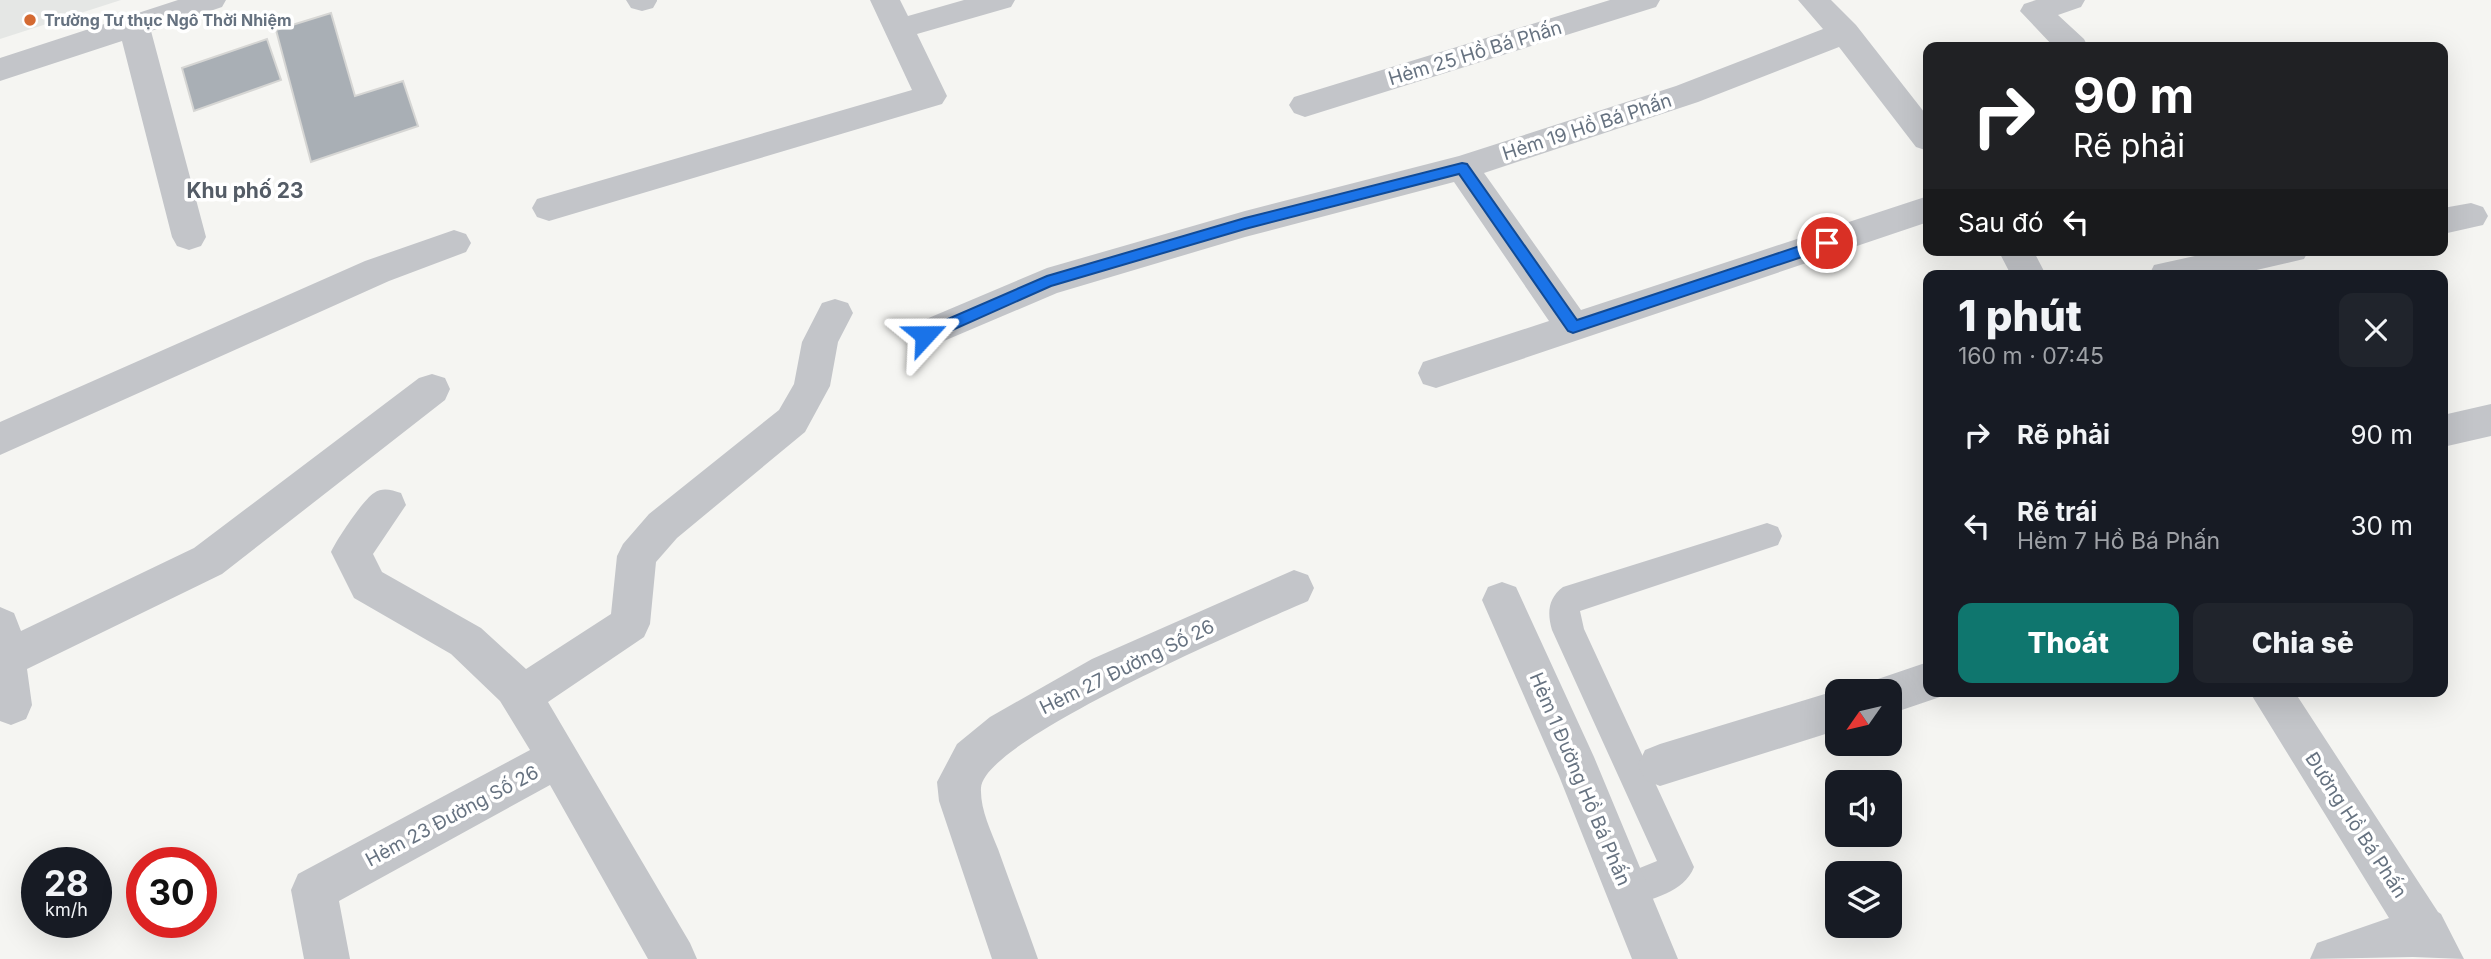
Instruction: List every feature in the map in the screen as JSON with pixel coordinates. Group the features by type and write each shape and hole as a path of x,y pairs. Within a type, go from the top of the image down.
{"street":[{"path":"0,71 211,0"},
{"path":"549,208 931,96 885,0"},
{"path":"899,29 1000,0"},
{"name":"Hẻm 25 Hồ Bá Phấn","path":"1305,105 1645,0"},
{"path":"1813,0 1845,33 1923,133"},
{"path":"2068,42 2035,11 2070,0"},
{"path":"134,26 189,237"},
{"name":"Hẻm 19 Hồ Bá Phấn","path":"925,335 1047,282 1245,224 1462,168 1687,94 1845,33"},
{"path":"1462,168 1573,327"},
{"path":"1436,373 1923,211"},
{"path":"0,439 377,271 454,243"},
{"path":"2191,270 2262,256"},
{"path":"520,697 630,624 637,556 663,526 792,421 812,386 820,342 835,313"},
{"path":"11,705 2,643 208,561 432,388"},
{"path":"2448,430 2491,420"},
{"path":"387,505 351,552 369,585 466,641 514,687 558,758"},
{"name":"Hẻm 27 Đường Số 26","path":"1015,959 964,814 959,779 965,765 1033,712 1089,682 1294,588"},
{"name":"Hẻm 1 Đường Hồ Bá Phấn","path":"1502,600 1579,772 1655,959"},
{"path":"1902,690 1923,684"},
{"name":"Đường Hồ Bá Phấn","path":"2274,697 2433,944"},
{"path":"1660,765 1825,714"},
{"name":"Hẻm 23 Đường Số 26","path":"327,959 314,890 558,758 674,959"},
{"path":"2333,959 2433,944"}],"lane":[{"path":"1627,890 1669,874 1676,867 1568,629 1564,616 1565,604 1574,597 1767,536"}],"shaded area":[{"name":"Trường Tư thục Ngô Thời Nhiệm","path":"0,0 121,0 0,39"}],"building":[{"path":"331,13 355,96 403,81 418,126 311,162 276,30"},
{"path":"267,39 281,80 194,111 182,68"}],"place":[{"name":"Trường Tư thục Ngô Thời Nhiệm","path":"30,20"}],"district":[{"name":"Khu phố 23","path":"245,190"}],"route":[{"path":"925,335 1047,282 1245,224 1462,168 1573,327 1827,243"}]}
